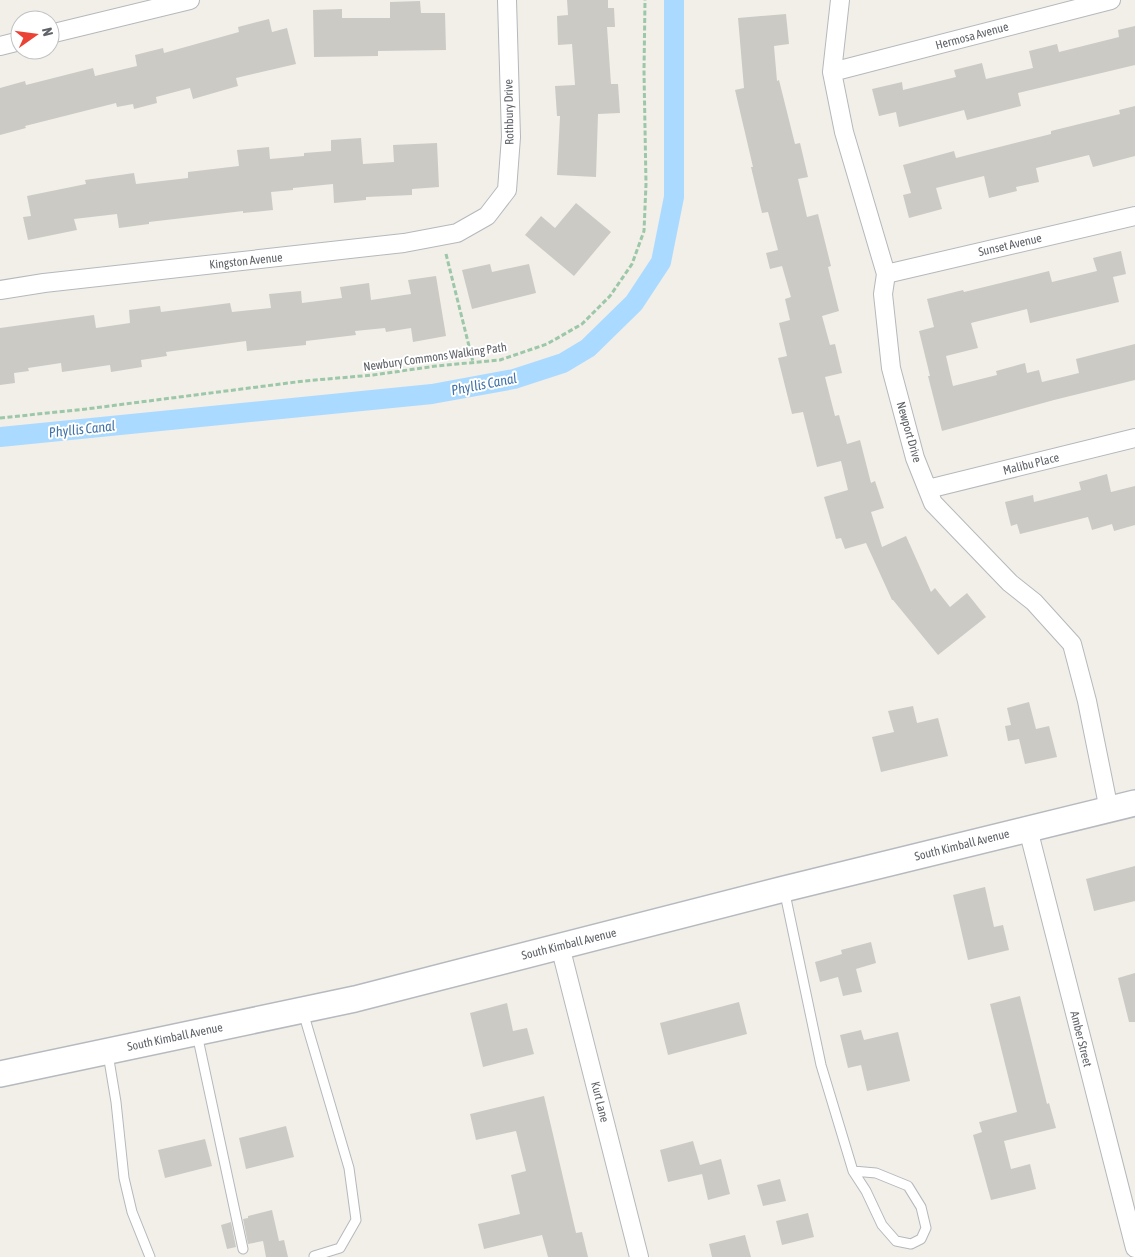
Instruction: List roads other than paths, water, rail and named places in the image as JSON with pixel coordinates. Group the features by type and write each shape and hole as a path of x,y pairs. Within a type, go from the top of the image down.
{"street":[{"path":"60,32 190,0"},
{"name":"Rothbury Drive","path":"487,216 507,190 511,137 507,0"},
{"name":"Newport Drive","path":"840,0 832,72 844,132 886,274 883,294 891,368 915,458 933,503 1010,583 1034,602 1072,644 1087,701 1109,810"},
{"name":"Hermosa Avenue","path":"832,72 1111,0"},
{"name":"Kingston Avenue","path":"0,290 44,283 404,243 456,233 487,216"},
{"name":"Sunset Avenue","path":"886,274 1135,216"},
{"name":"Malibu Place","path":"928,490 1135,438"},
{"name":"South Kimball Avenue","path":"0,1074 355,999 784,889 1135,803"},
{"name":"Amber Street","path":"1028,829 1135,1248"},
{"name":"Kurt Lane","path":"560,946 639,1257"}],"lane":[{"path":"784,889 821,1065 853,1171 866,1191 882,1226 896,1241 910,1244 921,1239 926,1228 921,1207 908,1186 876,1172 853,1171"},
{"path":"302,1010 349,1168 356,1220 340,1248 314,1256"},
{"path":"196,1032 243,1249"},
{"path":"108,1051 116,1102 124,1178 132,1212 150,1257"}],"waterway":[{"name":"Phyllis Canal","path":"0,437 432,394 514,379 563,363 588,348 634,303 661,262 674,197 674,0"}]}
